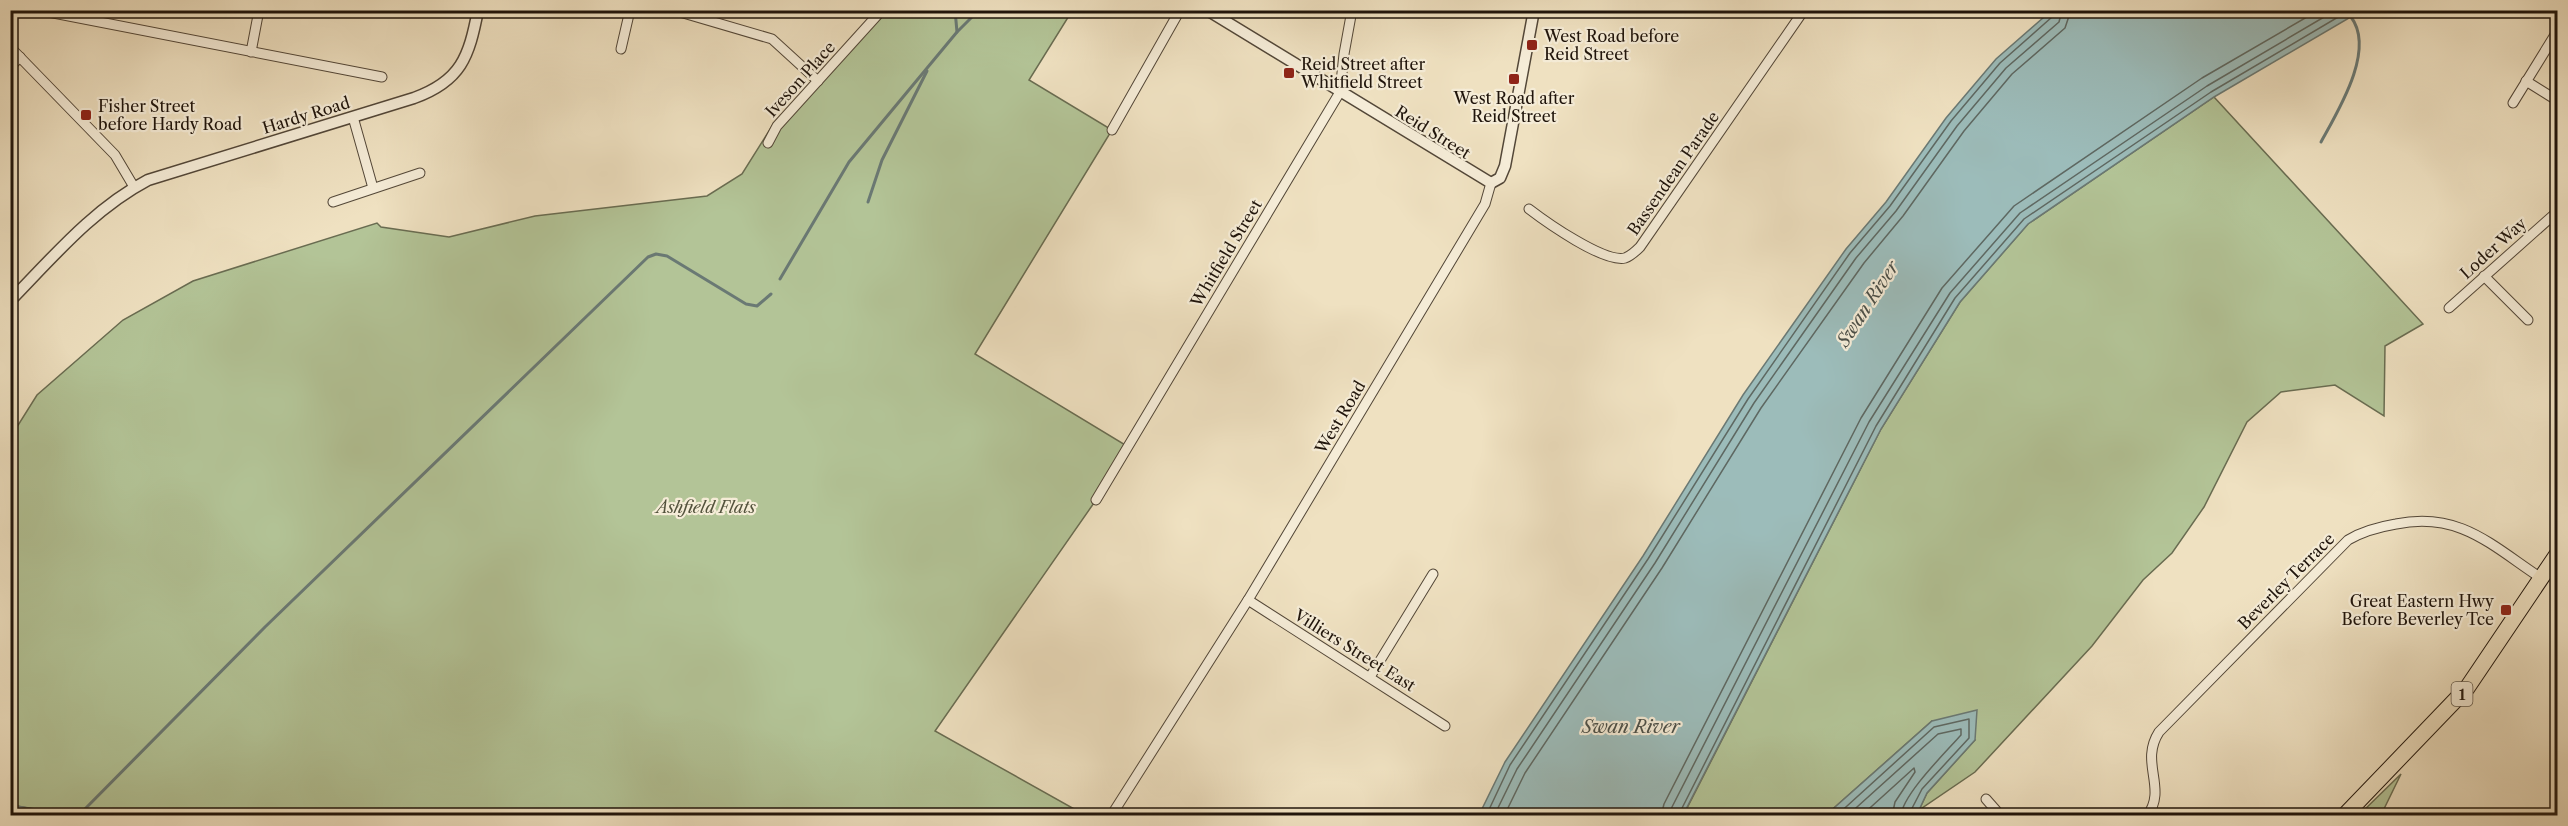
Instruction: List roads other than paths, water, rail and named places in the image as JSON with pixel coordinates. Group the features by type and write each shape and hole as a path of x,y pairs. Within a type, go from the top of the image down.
{"highway":[{"name":"1","path":"2344,816 2467,688 2558,553"}],"street":[{"path":"38,10 382,77"},
{"path":"251,52 260,10"},
{"name":"Hardy Road","path":"10,301 84,225 112,201 134,188 165,174 414,98 442,86 456,72 466,57 478,10"},
{"path":"621,49 630,10"},
{"path":"673,10 772,39 818,81"},
{"name":"Iveson Place","path":"768,143 777,126 882,10"},
{"path":"1112,130 1180,10"},
{"name":"Reid Street","path":"1207,10 1491,183"},
{"name":"Whitfield Street","path":"1096,500 1340,92 1352,10"},
{"name":"West Road","path":"1111,816 1248,600 1485,204 1491,183 1500,178 1505,166 1534,10"},
{"name":"Bassendean Parade","path":"1529,209 1607,256 1625,258 1632,254 1640,247 1804,10"},
{"path":"2513,103 2558,30"},
{"path":"10,47 115,155 134,188"},
{"path":"10,68 20,57"},
{"path":"2526,81 2558,101"},
{"path":"353,117 373,189"},
{"path":"333,202 420,173"},
{"name":"Loder Way","path":"2449,308 2558,212"},
{"path":"2484,276 2528,320"},
{"name":"Beverley Terrace","path":"2146,816 2155,796 2150,760 2151,744 2159,732 2348,540 2360,533 2428,519 2451,524 2473,533 2541,578"},
{"path":"1370,677 1433,574"},
{"name":"Villiers Street East","path":"1248,600 1445,726"},
{"path":"1986,799 2001,816"}],"water":[{"name":"Swan River","path":"2051,11 2361,11 2214,97 2028,224 1960,302 1881,429 1683,815 1479,815 1505,762 1643,556 1743,395 1846,249 1886,202 1946,118 1996,59"},
{"path":"1977,710 1975,740 1927,793 1919,810 1910,815 1826,815 1932,721"},
{"path":"11,805 72,815 11,815"}],"waterway":[{"path":"955,10 957,32"},
{"path":"780,279 849,162 957,32 979,10"},
{"path":"2321,142 2345,98 2357,63 2358,31 2351,17"},
{"path":"868,202 882,160 927,71"},
{"path":"78,816 265,627 648,257 656,254 667,256 746,304 757,306 771,294"}],"place":[{"name":"West Road before Reid Street","path":"1532,45"},
{"name":"Reid Street after Whitfield Street","path":"1289,73"},
{"name":"West Road after Reid Street","path":"1514,79"},
{"name":"Fisher Street before Hardy Road","path":"86,115"},
{"name":"Great Eastern Hwy Before Beverley Tce","path":"2506,610"}],"park label":[{"name":"Ashfield Flats","path":"706,507"}]}
